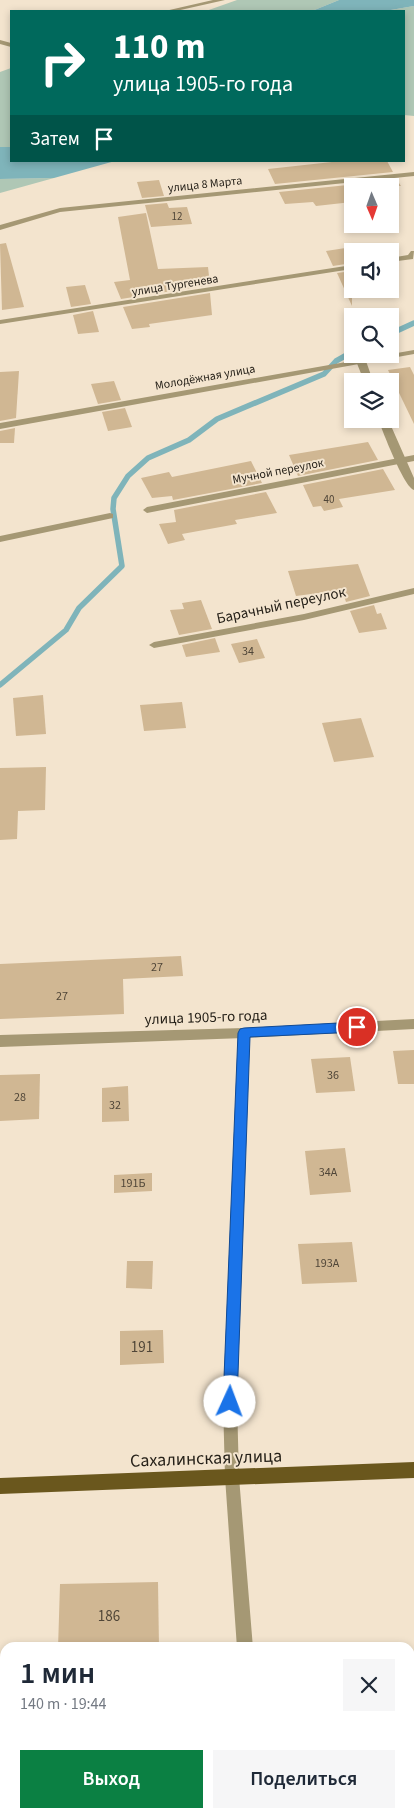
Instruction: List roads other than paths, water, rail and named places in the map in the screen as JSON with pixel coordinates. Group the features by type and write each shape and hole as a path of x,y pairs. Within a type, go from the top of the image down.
{"main road":[{"name":"Сахалинская улица","path":"0,1486 414,1470"}],"street":[{"path":"388,428 400,460 414,487"},
{"name":"улица 1905-го года","path":"0,1041 244,1033 414,1024"}],"lane":[{"path":"173,10 222,0"},
{"name":"улица 8 Марта","path":"0,228 22,220 70,209 414,174"},
{"path":"399,259 410,257 414,253"},
{"name":"улица Тургенева","path":"0,322 344,268"},
{"name":"Молодёжная улица","path":"399,355 414,352"},
{"name":"Молодёжная улица","path":"0,426 350,363"},
{"name":"Мучной переулок","path":"146,510 414,458"},
{"path":"0,539 110,516"},
{"name":"Барачный переулок","path":"154,646 304,617 414,591"},
{"path":"244,1033 230,1402 232,1477 245,1642"}],"water":[{"path":"339,0 405,0 401,2 414,0 414,6 391,10 314,10"},
{"path":"0,147 10,147 10,162 111,162 54,178 0,179"}],"waterway":[{"path":"394,4 414,0"},
{"path":"399,330 414,323"},
{"path":"0,685 66,630 79,608 122,566 113,509 114,498 128,476 148,458 189,440 217,419 324,374 336,361 344,356"}]}
